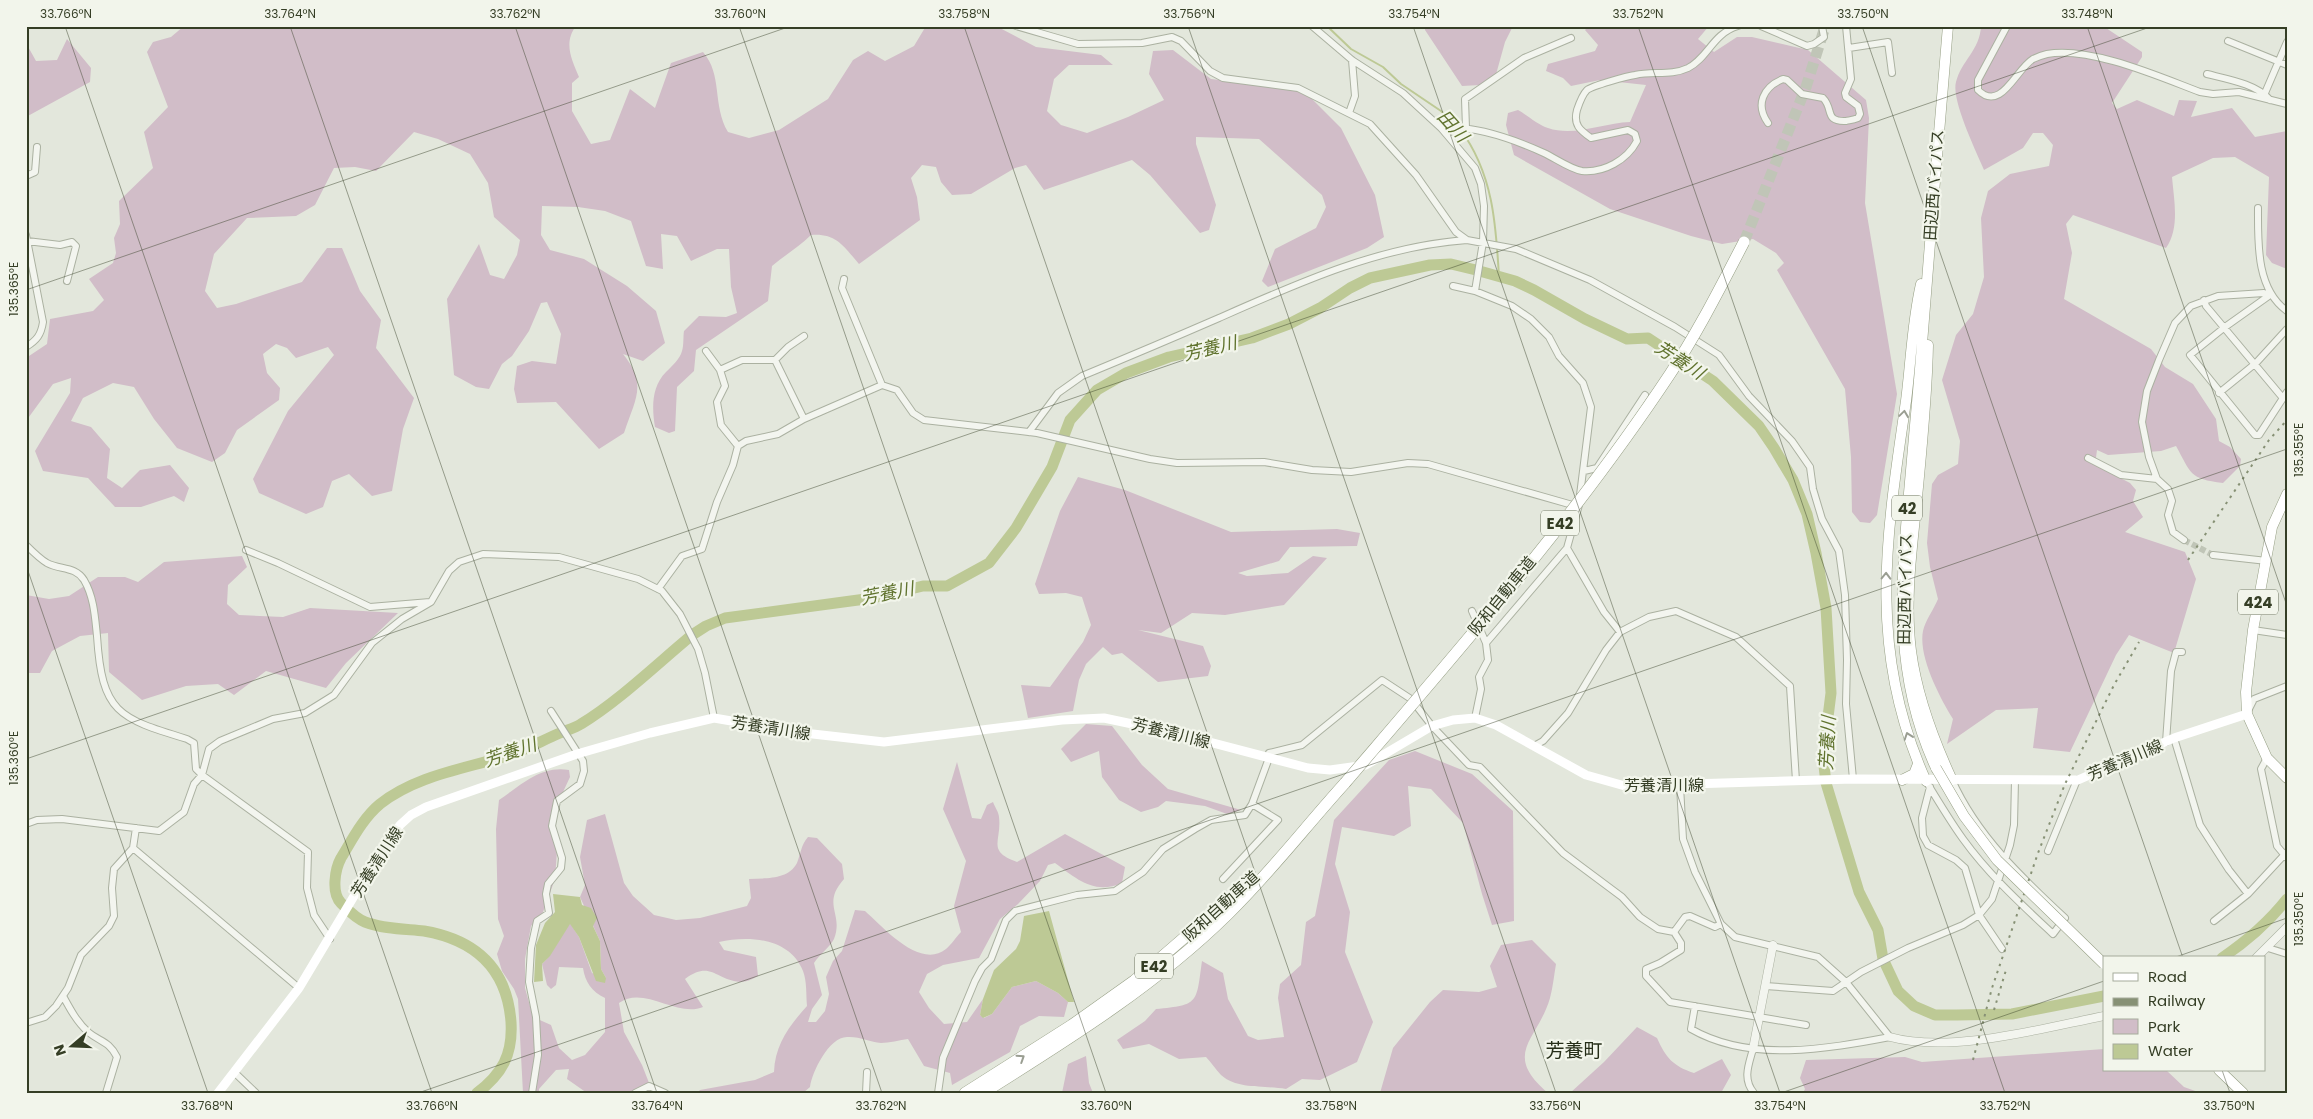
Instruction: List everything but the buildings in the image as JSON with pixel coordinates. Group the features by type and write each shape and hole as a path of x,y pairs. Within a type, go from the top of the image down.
{"highway":[{"name":"田辺西バイパス","path":"1948,26 1906,519 1901,606 1903,649 1911,694 1924,736 1936,768 1964,816 1997,860 2103,963"},
{"name":"阪和自動車道","path":"983,1093 1108,1012 1184,954 1234,908 1345,783 1530,561 1610,459 1672,372 1744,242"},
{"path":"1928,784 1918,764 1902,718 1892,676 1886,631 1886,574 1892,500 1908,388 1914,325 1930,244"},
{"path":"1930,244 1926,400 1910,563 1909,627 1919,694 1935,744 1952,780"},
{"name":"424","path":"2287,494 2272,527 2253,630 2246,692 2247,714 2267,758 2287,778"},
{"path":"1902,780 1914,774 1918,764"},
{"name":"阪和自動車道","path":"965,1093 1072,1025 1164,958 1252,879 1321,810"},
{"path":"2221,1072 2234,1089 2243,1093"}],"main road":[{"name":"芳養清川線","path":"218,1093 300,988 355,893 400,825 411,815 426,807 575,750 714,718 795,732 884,742 1062,720 1104,718 1175,733 1308,768 1330,770 1366,765 1432,726 1453,720 1475,718 1496,725 1586,775 1609,783 1625,786 1680,786 1851,780 1902,780 1928,784 1952,780 2076,780 2170,740 2247,714"}],"street":[{"path":"1016,26 1078,44 1142,43 1172,37 1181,41 1201,63 1223,78 1298,88 1370,124 1416,175 1456,232 1467,240"},
{"path":"1312,26 1352,60 1403,93 1444,127 1475,168 1481,184 1484,206 1483,242 1475,288"},
{"path":"1444,127 1466,128 1525,144 1582,171 1615,164 1634,147 1637,142 1635,134 1628,130 1591,138 1581,131 1576,125 1575,116 1579,103 1588,89 1634,75 1673,73 1689,67 1720,34 1738,26"},
{"path":"1761,26 1807,46 1814,44 1824,36 1822,26"},
{"path":"1768,123 1761,111 1762,101 1772,86 1783,79 1787,80 1802,94 1824,98 1829,106 1829,113 1834,120 1846,121 1858,118 1860,110 1858,106 1846,97 1845,93 1851,79 1846,26"},
{"path":"2007,26 1978,80 1978,90 1983,95 1992,98 2001,94 2032,59 2048,54 2070,53 2105,59 2200,92 2213,94 2239,92 2287,104"},
{"path":"1466,128 1465,99 1524,58 1571,38"},
{"path":"2228,41 2287,65"},
{"path":"1849,48 1888,42 1892,73"},
{"path":"2264,93 2287,42"},
{"path":"1349,113 1354,96 1352,60"},
{"path":"2207,74 2230,79 2264,93 2270,100"},
{"path":"26,176 35,172 37,147"},
{"path":"2258,208 2259,247 2263,275 2270,295"},
{"path":"26,347 36,341 42,333 43,322 27,238 60,245 72,242 76,246 67,281"},
{"path":"1029,432 1058,393 1082,376 1269,296 1348,266 1434,242 1467,240 1516,249 1590,280 1675,327 1719,355 1749,396 1792,441 1810,467 1812,489 1822,519 1839,551 1845,595 1846,704 1851,780"},
{"path":"26,277 34,276"},
{"path":"844,279 842,288 882,385"},
{"path":"1453,286 1475,288 1512,306 1531,319 1549,337 1559,356 1583,383 1591,407 1579,506 1567,548 1486,643"},
{"path":"2184,540 2173,532 2168,515 2172,500 2168,489 2157,479 2148,457 2142,422 2147,392 2175,323 2191,306 2204,300 2233,294 2264,293 2270,295 2287,311"},
{"path":"2204,300 2206,306 2224,327 2284,394 2258,435 2255,434 2219,393 2190,355 2224,327 2270,295"},
{"path":"2219,393 2256,363 2287,329"},
{"path":"720,370 742,360 775,360 788,347 804,336"},
{"path":"706,351 720,370 725,386 717,402 722,425 738,446"},
{"path":"775,360 804,419"},
{"path":"658,589 682,556 702,549 738,446 746,441 778,434 804,419 882,385 897,390 912,413 924,420 1037,433 1150,459 1177,463 1264,462 1312,470 1351,472 1408,463 1428,464 1579,506"},
{"path":"1584,471 1597,468 1644,396"},
{"path":"2088,458 2121,475 2157,479"},
{"path":"26,546 47,563 77,572 84,580 92,600 96,618 98,662 102,680 115,707 126,717 194,743 196,768 202,775 308,852 307,888 314,915 330,939"},
{"path":"1567,548 1604,612 1620,632"},
{"path":"246,550 278,563 370,608 431,602"},
{"path":"26,824 36,820 62,819 159,831 184,812 194,784 202,775 209,749 220,740 274,719 305,713 334,695 372,643 402,619 431,602 449,571 459,562 483,554 559,557 638,579 658,589 674,604 698,649 714,718"},
{"path":"2213,555 2267,560"},
{"path":"1472,611 1486,643 1488,660 1479,677 1481,689 1475,718"},
{"path":"1534,746 1543,741 1568,713 1606,650 1620,632 1649,617 1676,611 1736,636 1790,686 1799,781"},
{"path":"2253,630 2287,635"},
{"path":"2182,652 2176,652 2171,671 2170,740 2200,825 2229,870 2248,894"},
{"path":"938,1093 943,1058 975,981 982,968 990,959 1006,920 1015,911 1077,895 1115,891 1143,872 1163,849 1211,820 1245,815 1252,804 1269,758 1269,753 1302,745 1382,680 1411,699 1432,726 1469,765 1480,767 1563,854 1622,897 1640,917 1658,929 1674,932 1681,943 1681,950 1646,969 1646,976 1670,1002 1806,1025"},
{"path":"2247,714 2254,699 2287,686"},
{"path":"532,1093 538,1055 536,1017 529,982 531,948 537,921 549,913 546,894 548,884 561,868 562,858 552,826 556,801 580,784 584,771 583,761 551,711"},
{"path":"2214,921 2248,894 2286,855 2277,846 2261,769 2267,758"},
{"path":"1928,784 1963,840 1998,882 2053,934 2065,918 2005,859 1966,808 1952,780"},
{"path":"1765,986 1833,991 1861,972 1908,948 1963,925 1979,915 1992,899 2005,859 2014,825 2015,780"},
{"path":"2048,850 2076,780"},
{"path":"1928,784 1922,818 1923,836 1928,844 1956,860 1965,868 1979,915 2002,949"},
{"path":"1680,786 1682,838 1695,872 1721,924 1735,937 1818,957 1846,982 1890,1037"},
{"path":"1223,879 1278,820 1252,804"},
{"path":"1947,816 1956,809 1966,808"},
{"path":"26,1023 45,1017 63,996 81,955 109,926 114,916 112,888 114,869 133,848 136,828"},
{"path":"133,848 300,988"},
{"path":"1674,932 1685,917 1690,916 1715,927 1721,924"},
{"path":"2258,956 2287,927"},
{"path":"1754,1093 1748,1086 1747,1072 1773,946"},
{"path":"2268,948 2287,954"},
{"path":"63,996 81,1025 90,1034 104,1041 112,1048 117,1057 106,1093"},
{"path":"1695,1006 1691,1029 1716,1041 1753,1049 1797,1050 1861,1043 1890,1037 1906,1042 1953,1042 2030,1031 2103,1016"},
{"path":"234,1072 256,1093"},
{"path":"866,1093 867,1072"},
{"path":"635,1093 649,1086 665,1093"}],"green space":[{"path":"184,26 576,26 572,32 569,45 579,77 572,83 572,111 591,144 610,140 630,89 655,108 671,63 703,52 713,70 720,111 728,132 749,138 779,130 828,99 853,60 868,51 885,61 914,46 926,26 996,26 1036,47 1101,55 1113,65 1069,65 1054,79 1047,111 1061,125 1087,133 1164,100 1149,74 1153,51 1173,50 1211,79 1303,90 1341,128 1375,195 1384,237 1367,248 1268,287 1262,281 1275,249 1316,228 1326,207 1322,195 1259,139 1196,137 1196,144 1216,205 1209,230 1200,233 1150,175 1132,160 1044,190 1026,165 1015,168 971,194 952,195 941,182 936,167 922,165 911,178 917,197 920,220 859,264 839,242 827,236 811,235 772,266 768,301 696,350 694,371 677,387 675,431 669,433 655,427 653,413 655,391 661,378 681,354 684,331 699,316 726,317 737,313 731,287 729,249 717,249 691,261 677,236 661,234 663,269 646,266 631,221 605,211 578,207 542,206 541,235 550,250 584,259 627,286 656,311 665,343 643,361 623,354 635,375 637,392 635,401 624,433 599,449 556,402 517,403 514,389 517,366 532,361 556,364 561,334 547,302 541,303 529,331 512,356 502,364 489,389 476,387 454,375 447,299 479,244 490,275 504,279 517,255 520,240 494,217 488,183 470,154 438,139 414,132 376,171 355,167 334,168 315,205 296,216 247,218 214,254 205,291 217,308 236,304 302,282 327,248 342,248 360,291 381,320 376,348 414,398 403,429 392,491 372,496 349,474 332,481 323,507 306,514 259,493 253,479 288,411 334,355 328,347 296,358 287,348 276,344 263,354 267,373 280,388 279,400 237,430 225,453 212,462 177,448 154,419 134,387 113,383 83,398 71,421 91,427 110,449 107,478 122,488 140,470 170,465 189,488 184,502 174,496 141,507 115,507 88,478 43,471 35,451 70,393 71,378 53,384 26,421 26,358 47,344 50,319 93,311 104,300 89,279 113,263 116,253 114,238 120,224 119,201 153,168 144,132 168,107 147,52 153,42 171,37"},
{"path":"1425,26 1513,26 1505,42 1495,78 1480,85 1462,86 1425,30"},
{"path":"1589,26 1709,26 1698,39 1714,52 1737,37 1752,37 1808,50 1866,100 1869,118 1865,203 1897,394 1877,515 1870,523 1860,522 1852,512 1851,457 1845,389 1777,270 1784,263 1776,253 1753,239 1722,244 1691,236 1610,209 1514,155 1506,125 1508,113 1518,110 1540,125 1558,130 1578,130 1630,122 1646,85 1600,80 1571,86 1563,78 1546,71 1548,64 1595,51 1598,45 1585,30"},
{"path":"1981,26 2103,26 2142,52 2142,57 2112,103 2117,109 2137,100 2174,116 2179,100 2197,101 2191,117 2232,108 2255,137 2287,131 2287,225 2285,230 2287,231 2287,269 2272,263 2266,255 2269,177 2235,157 2213,158 2172,177 2175,223 2166,248 2073,215 2066,224 2072,253 2064,299 2151,349 2165,367 2193,384 2216,419 2219,441 2230,447 2241,459 2240,466 2223,483 2197,477 2188,469 2176,446 2161,451 2108,455 2097,450 2095,465 2130,483 2136,490 2133,501 2143,517 2125,532 2185,552 2196,579 2174,653 2129,635 2116,655 2070,752 2033,748 2038,708 1996,710 1947,744 1953,719 1931,676 1922,641 1924,627 1938,599 1930,567 1927,543 1932,484 1938,475 1958,464 1960,441 1942,380 1956,335 1973,314 1984,277 1981,218 1988,191 2010,174 2049,166 2053,145 2043,133 2033,133 2023,148 1984,170 1965,126 1955,90 1958,75 1974,49"},
{"path":"67,39 91,68 90,82 26,117 26,43 36,61 57,60"},
{"path":"1078,477 1125,490 1231,532 1337,529 1360,533 1357,546 1290,547 1279,561 1238,573 1247,576 1288,573 1313,556 1327,558 1284,605 1225,615 1192,613 1161,633 1138,630 1203,646 1211,666 1208,676 1158,682 1122,653 1112,655 1103,647 1086,664 1079,680 1073,711 1028,718 1021,685 1050,687 1083,642 1091,625 1082,597 1066,593 1039,594 1035,584 1060,511"},
{"path":"242,556 247,567 228,585 227,604 239,615 283,617 310,608 398,613 346,663 326,688 266,671 234,695 218,684 186,686 142,700 109,672 108,633 80,636 52,651 40,673 26,673 26,595 49,599 69,596 98,577 125,577 138,582 164,562"},
{"path":"1086,724 1112,726 1142,765 1168,789 1241,810 1227,814 1205,806 1166,801 1158,807 1141,812 1119,800 1102,777 1099,751 1071,762 1061,749"},
{"path":"1415,751 1472,774 1513,811 1514,921 1492,925 1463,823 1431,789 1408,786 1411,826 1394,836 1342,827 1335,864 1350,912 1345,952 1373,1022 1357,1062 1320,1080 1302,1079 1286,1089 1235,1083 1221,1075 1206,1057 1179,1059 1149,1044 1123,1049 1117,1040 1145,1021 1156,1009 1181,1006 1193,999 1198,986 1202,961 1223,973 1228,999 1248,1036 1258,1040 1284,1037 1278,998 1280,984 1301,965 1306,922 1315,916 1334,820 1389,760"},
{"path":"957,762 972,818 981,819 987,805 993,802 999,815 998,849 1007,858 1017,862 1065,834 1125,867 1122,883 1103,887 1086,884 1078,880 1055,863 1048,865 1040,881 1018,904 1000,919 979,958 943,965 927,974 919,992 929,1008 944,1024 967,1022 983,999 980,1015 984,1018 992,1014 1012,987 1036,981 1058,993 1068,1002 1064,1017 1039,1016 1020,1026 1010,1052 952,1085 950,1073 924,1066 908,1039 881,1043 856,1037 847,1037 834,1043 822,1056 810,1087 803,1093 697,1093 700,1090 755,1080 774,1072 777,1053 784,1036 807,1006 806,984 803,971 797,960 789,952 779,945 755,939 731,940 719,942 724,950 756,957 758,976 740,982 732,981 707,971 694,974 685,979 703,1007 693,1009 639,998 629,998 619,1003 624,1032 642,1065 653,1093 587,1093 567,1079 569,1069 556,1070 539,1089 539,1093 523,1093 518,999 502,971 497,954 504,936 498,919 496,829 499,800 540,773 549,770 569,770 570,777 550,820 557,851 555,879 543,912 531,926 525,959 525,988 533,1017 551,1025 559,1048 572,1060 585,1055 605,1032 605,998 596,993 590,986 585,978 583,968 559,967 556,985 551,989 547,985 542,964 550,955 570,923 579,937 592,973 606,978 601,969 600,941 580,897 585,885 580,857 587,820 605,814 624,883 633,896 654,915 676,920 700,918 747,906 751,898 749,879 776,877 788,873 797,863 802,846 808,837 817,838 842,864 844,879 834,896 833,903 837,922 834,939 814,963 822,995 812,1009 808,1022 816,1022 825,1011 829,994 826,977 833,961 842,951 855,910 865,911 902,944 925,954 936,954 946,949 961,932 954,906 966,861 943,809"},
{"path":"1532,940 1556,964 1553,985 1545,1013 1527,1046 1525,1056 1527,1067 1534,1079 1548,1093 1380,1093 1393,1048 1430,1002 1443,990 1479,992 1497,987 1490,966 1501,945"},
{"path":"1637,1027 1657,1038 1664,1051 1675,1064 1694,1073 1722,1059 1731,1075 1721,1093 1570,1093 1604,1062"},
{"path":"2103,1049 2103,1072 2168,1072 2184,1087 2201,1093 1803,1093 1805,1089 1800,1078 1806,1060 1905,1057 1922,1062"},
{"path":"1086,1056 1089,1083 1093,1093 1062,1093 1068,1064"}],"water":[{"path":"553,894 580,897 582,905 591,908 597,918 593,926 600,941 601,969 606,978 605,983 596,981 579,937 570,924 550,956 542,964 543,981 534,982 536,945 545,923 555,912"},
{"path":"1049,911 1074,1002 1068,1002 1058,993 1036,981 1012,987 992,1014 983,1018 980,1015 983,999 994,970 1016,949 1020,941 1024,916"}],"waterway":[{"name":"田川","path":"1327,26 1351,49 1383,67 1401,84 1441,111 1457,126"},
{"name":"田川","path":"1460,129 1480,163 1486,181 1494,218 1499,277"},
{"name":"芳養川","path":"477,1093 499,1071 508,1054 510,1044 511,1022 508,1003 503,987 495,972 486,960 459,942 443,935 424,931 372,924 352,914 338,899 335,887 337,868 341,858 363,822 380,804 394,794 425,779 515,753 579,725 624,693 692,635 706,626 725,618 873,598 923,586 947,586 989,563 1016,528 1052,467 1070,420 1097,390 1126,373 1169,357 1252,338 1289,324 1370,278 1430,265 1451,264 1515,281 1585,319 1627,339 1648,338 1713,381 1759,426 1774,448 1793,480 1807,514 1826,608 1831,693 1823,757 1826,783 1859,892 1878,930 1883,959 1898,991 1914,1006 1935,1015 2012,1014 2103,996"},
{"name":"芳養川","path":"2225,956 2257,931 2287,899"}],"tunnel":[{"path":"1744,242 1806,87 1824,30"},
{"path":"2184,540 2213,555"}],"railway":[{"path":"2188,560 2269,440 2287,420"},
{"path":"1973,1060 1992,988 2038,853 2065,784 2114,685 2139,642"},
{"path":"1994,1010 2006,970"}],"district":[{"name":"芳養町","path":"1574,1050"}]}
